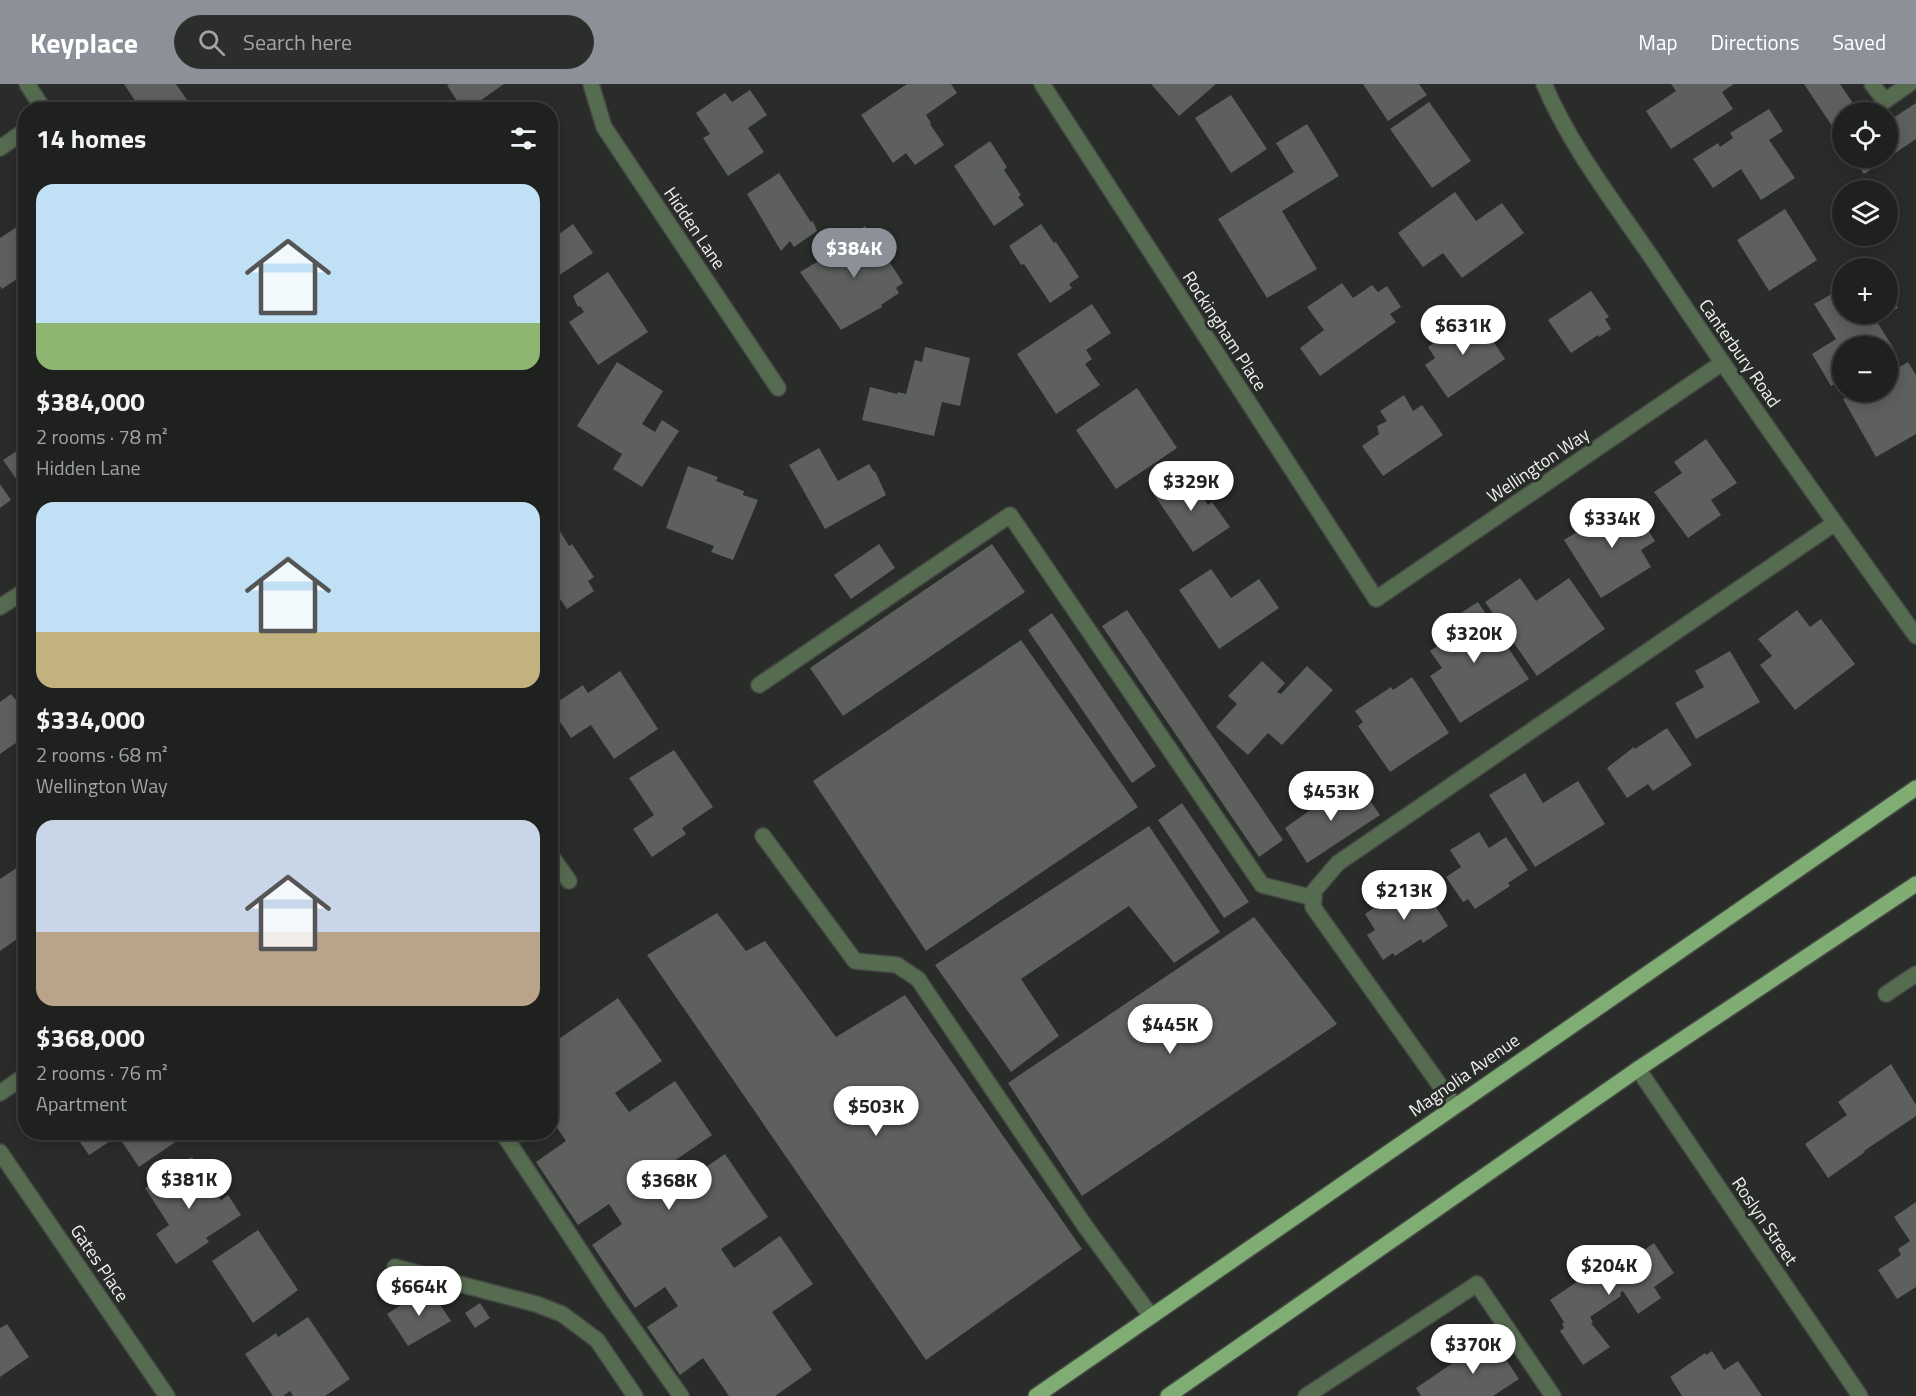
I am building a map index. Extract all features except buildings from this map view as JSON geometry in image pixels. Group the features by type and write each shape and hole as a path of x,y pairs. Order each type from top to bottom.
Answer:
{"main road":[{"name":"Magnolia Avenue","path":"1045,1393 1151,1316 1454,1105 1916,788"},
{"path":"1168,1396 1638,1069 1916,884"}],"street":[{"path":"27,84 39,102"},
{"name":"Hidden Lane","path":"591,84 604,127 778,388"},
{"name":"Rockingham Place","path":"1042,84 1376,599"},
{"name":"Canterbury Road","path":"1544,84 1553,105 1587,161 1722,363 1916,636"},
{"path":"1872,84 1885,101 1909,84"},
{"path":"0,148 18,136"},
{"name":"Wellington Way","path":"1376,599 1722,363"},
{"path":"759,685 1010,515 1262,885 1314,898"},
{"path":"1454,1105 1313,907 1314,891 1338,863 1835,523"},
{"path":"0,607 18,595"},
{"path":"763,836 855,960 897,965 918,979 1085,1226 1151,1316"},
{"path":"558,865 569,881"},
{"path":"1886,994 1916,974"},
{"name":"Roslyn Street","path":"1638,1069 1860,1396"},
{"path":"0,1094 18,1081"},
{"path":"507,1140 610,1296 681,1396"},
{"name":"Gates Place","path":"0,1152 167,1396"},
{"path":"395,1267 536,1304 562,1314 597,1340 635,1396"},
{"path":"1306,1396 1477,1284 1553,1396"}]}
